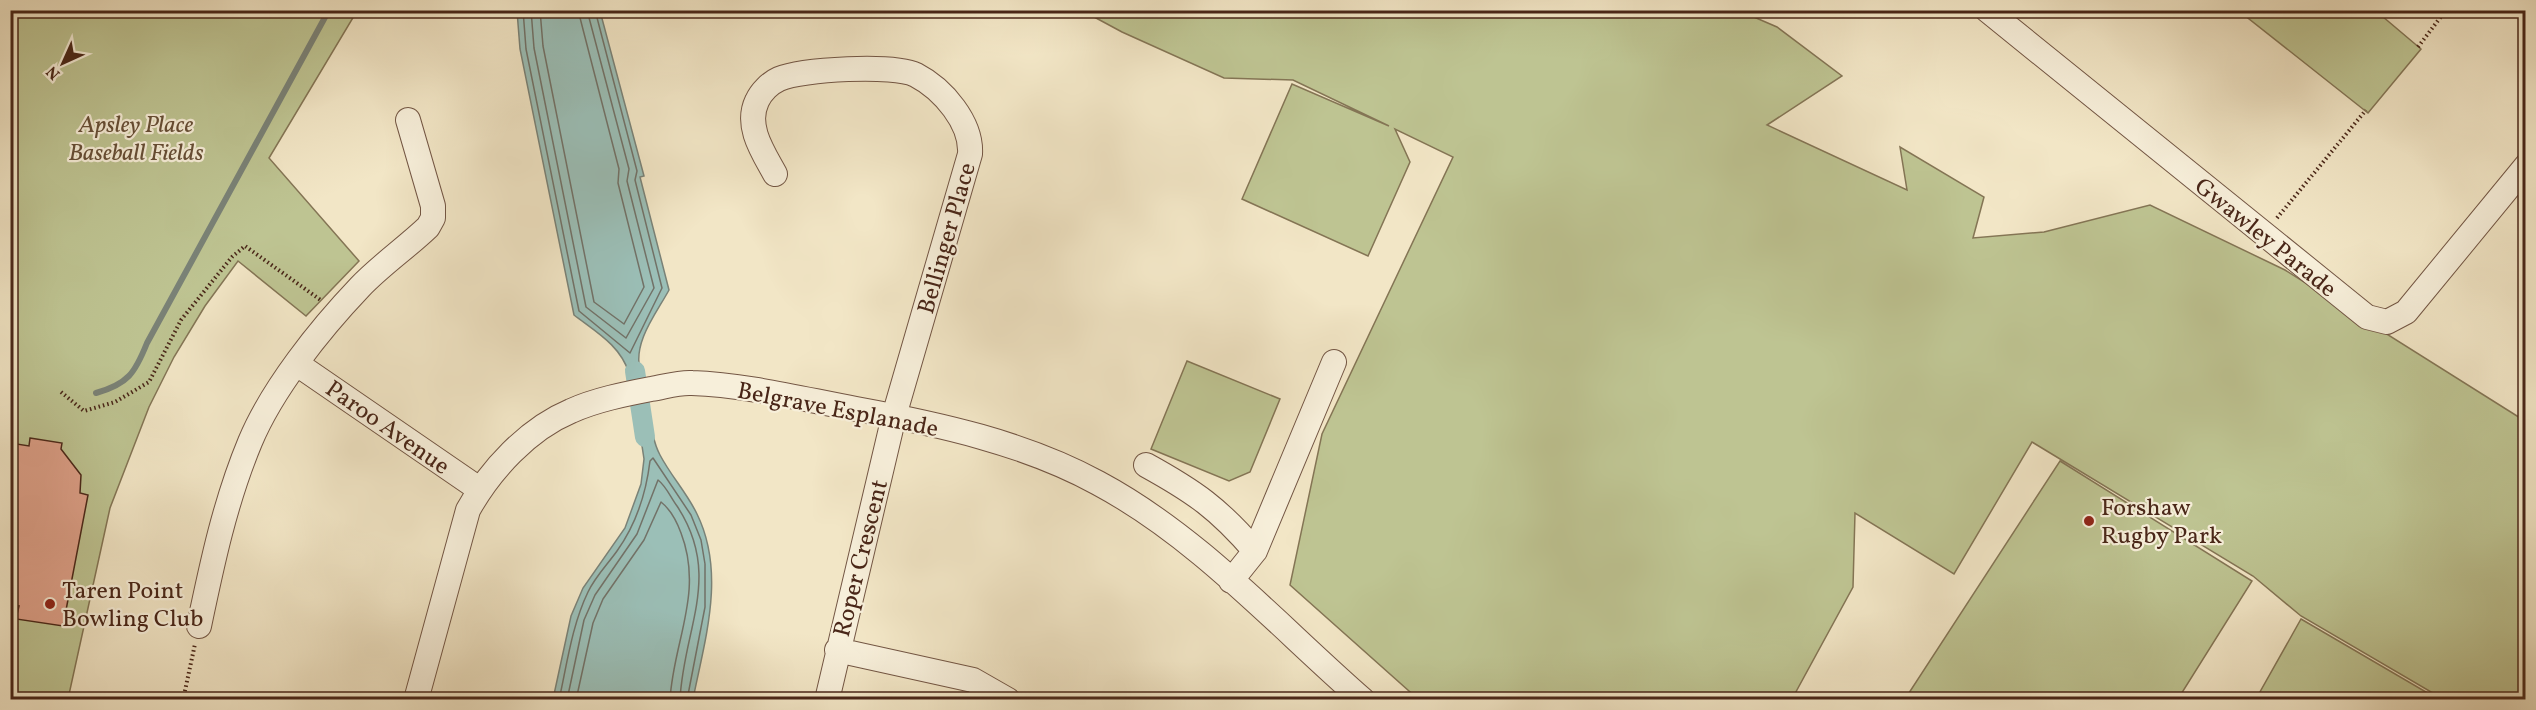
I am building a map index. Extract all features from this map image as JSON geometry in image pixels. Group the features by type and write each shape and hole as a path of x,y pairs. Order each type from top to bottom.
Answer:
{"street":[{"name":"Gwawley Parade","path":"1987,10 2367,317 2387,322 2406,312 2526,166"},
{"name":"Bellinger Place","path":"775,174 759,145 753,123 757,101 770,84 780,78 851,69 902,70 927,83 962,119 969,132 970,154 894,416"},
{"path":"199,626 219,532 250,441 268,407 297,364 337,312 361,286 428,227 433,218 433,206 408,120"},
{"path":"1231,581 1255,551 1334,362"},
{"name":"Paroo Avenue","path":"297,364 479,489"},
{"name":"Belgrave Esplanade","path":"416,699 468,510 479,489 524,441 570,411 639,392 689,382 759,391 894,416 1008,446 1055,462 1099,483 1140,508 1199,552 1363,699"},
{"name":"Roper Crescent","path":"827,699 894,416"},
{"path":"1146,465 1191,490 1228,519 1255,551"},
{"path":"837,650 973,680 1008,699"}],"path":[{"path":"2418,47 2446,10"},
{"path":"2262,233 2283,212 2366,110"},
{"path":"61,392 84,411 115,402 149,382 181,320 226,264 245,246 337,312"},
{"path":"183,699 199,626"}],"green space":[{"name":"Apsley Place Baseball Fields","path":"10,11 357,11 269,158 359,261 306,316 238,261 205,306 174,357 149,407 110,508 68,699 11,699"},
{"path":"1083,11 1740,11 1777,27 1842,76 1767,125 1907,190 1900,147 1984,197 1973,238 2044,232 2150,205 2285,270 2525,421 2525,699 2443,699 2301,616 2253,576 2032,442 1954,574 1855,513 1853,587 1792,699 1418,699 1290,585 1322,434 1453,157 1395,129 1410,162 1368,256 1242,199 1292,84 1389,126 1293,80 1224,78 1122,32"},
{"path":"2239,11 2376,11 2421,49 2368,113"},
{"path":"1187,361 1280,399 1250,472 1229,481 1151,449"},
{"name":"Forshaw Rugby Park","path":"2060,461 2252,581 2178,699 1905,699"},
{"path":"2301,619 2438,699 2256,699"}],"water":[{"path":"517,11 600,11 644,176 640,177 669,290 652,318 643,339 640,349 640,370 629,373 625,363 613,347 599,333 574,315 520,49"},
{"path":"649,411 658,450 697,514 706,536 710,559 712,583 710,606 693,699 553,699 571,616 583,588 625,528 641,484 644,459 637,413"}],"building":[{"path":"30,438 62,443 61,449 81,475 80,493 88,495 63,626 16,619 19,606 10,605 10,475 17,444 29,446"}],"waterway":[{"path":"96,393 116,386 134,370 329,10"},
{"path":"635,371 645,437"}],"place":[{"name":"Forshaw Rugby Park","path":"2089,521"},
{"name":"Taren Point Bowling Club","path":"50,604"}]}
